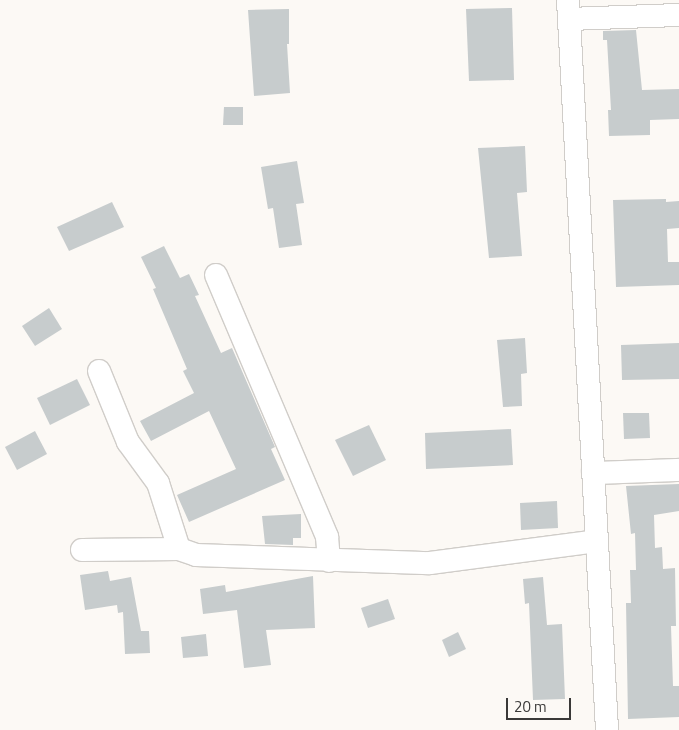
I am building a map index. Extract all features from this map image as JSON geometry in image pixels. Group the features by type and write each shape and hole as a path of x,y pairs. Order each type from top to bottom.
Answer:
{"street":[{"path":"607,730 568,10 679,15"},
{"path":"216,275 327,537 329,561"},
{"path":"99,371 128,442 158,483 180,549"},
{"path":"593,473 679,470"},
{"path":"82,550 180,549 196,555 430,563 597,541"}],"building":[{"path":"512,8 514,80 469,81 466,9"},
{"path":"289,9 289,44 287,44 290,93 254,96 248,10"},
{"path":"636,30 642,90 679,89 679,119 650,120 650,135 609,136 608,110 611,110 607,40 603,40 603,31"},
{"path":"224,107 243,107 243,125 223,125"},
{"path":"525,146 527,192 517,193 522,256 489,258 478,148"},
{"path":"297,161 304,203 296,204 302,245 279,248 273,208 268,209 261,167"},
{"path":"666,199 666,202 679,201 679,228 667,229 668,262 679,262 679,285 616,287 613,200"},
{"path":"112,202 124,227 69,251 57,227"},
{"path":"164,246 180,278 189,274 199,295 195,296 221,353 232,348 275,447 271,449 285,480 189,522 177,495 236,469 209,411 151,441 140,421 194,393 183,371 187,369 153,289 156,288 141,257"},
{"path":"49,308 62,329 35,346 22,326"},
{"path":"525,338 527,373 521,374 522,406 503,407 497,340"},
{"path":"679,343 679,379 622,380 621,345"},
{"path":"77,379 90,405 50,425 37,398"},
{"path":"623,413 649,413 650,438 624,439"},
{"path":"369,425 386,460 353,476 335,440"},
{"path":"511,429 513,465 426,469 425,433"},
{"path":"35,431 47,454 17,470 5,447"},
{"path":"679,484 679,511 654,515 655,548 662,547 663,569 675,568 676,626 671,626 673,686 679,686 679,717 628,719 626,603 631,603 630,570 636,570 635,533 631,534 626,486"},
{"path":"557,501 558,528 521,530 520,503"},
{"path":"301,514 301,538 293,538 293,545 265,544 262,516"},
{"path":"108,571 110,581 131,577 141,631 149,631 150,653 125,654 123,612 118,613 117,605 85,610 80,575"},
{"path":"313,576 315,628 266,630 271,665 244,668 237,610 203,614 200,589 225,585 226,592"},
{"path":"543,577 547,625 562,624 565,699 533,700 529,603 525,604 523,579"},
{"path":"388,599 395,619 368,628 361,608"},
{"path":"458,632 466,649 449,657 442,640"},
{"path":"206,634 208,656 183,658 181,637"}]}
